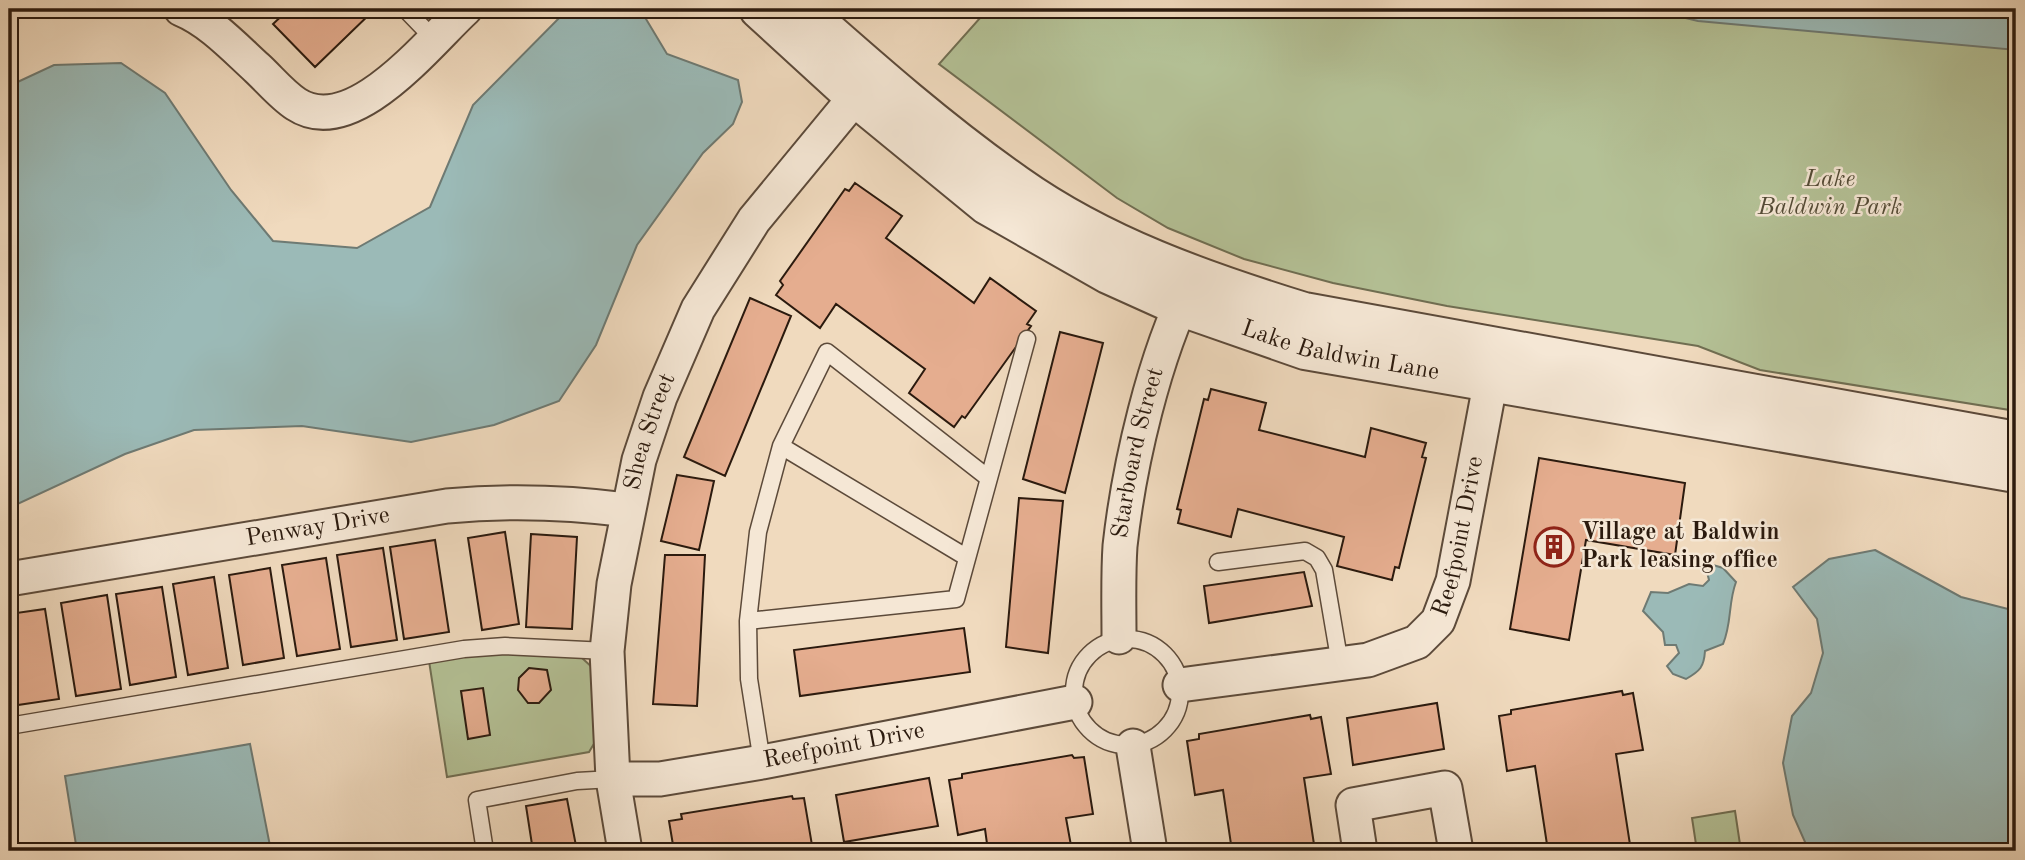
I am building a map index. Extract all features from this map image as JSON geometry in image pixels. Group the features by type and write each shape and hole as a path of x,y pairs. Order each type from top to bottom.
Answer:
{"street":[{"path":"181,9 226,39 297,105 321,112 345,109 372,97 465,9"},
{"name":"Lake Baldwin Lane","path":"759,9 864,85"},
{"name":"Lake Baldwin Lane","path":"802,9 864,85 987,205 1108,274 1186,292 1304,312 1493,364 2016,473"},
{"name":"Shea Street","path":"625,851 613,779 607,651 614,584 639,460 660,397 698,309 754,220 864,85"},
{"name":"Starboard Street","path":"1119,638 1120,548 1128,493 1149,403 1186,292"},
{"name":"Lake Baldwin Lane","path":"1493,364 2016,441"},
{"name":"Reefpoint Drive","path":"1180,685 1368,660 1417,642 1438,621 1454,581 1493,364"},
{"name":"Penway Drive","path":"9,579 447,506 503,500 557,501 628,510"},
{"name":"Reefpoint Drive","path":"613,779 660,779 762,762 1075,702"},
{"path":"1133,746 1150,851"},
{"path":"1360,851 1353,805 1446,788 1456,851"}],"lane":[{"path":"405,9 433,38"},
{"path":"748,621 956,599 987,477 1027,339"},
{"path":"762,762 748,679 748,621 758,532 781,446 827,352 987,477"},
{"path":"781,446 966,557"},
{"path":"1218,562 1305,551 1317,558 1324,570 1340,664"},
{"path":"1119,638 1150,643 1165,654 1175,668 1180,685 1180,702 1174,718 1163,731 1149,741 1133,746 1098,738 1085,726 1075,702 1076,674 1085,658 1098,646 1119,638"},
{"path":"9,726 464,649 505,646 607,651"},
{"path":"485,851 477,800 577,781 613,779"}],"green space":[{"name":"Lake Baldwin Park","path":"988,9 2016,9 2016,411 1760,370 1698,346 1447,306 1333,283 1244,259 1168,228 1117,198 939,64"},
{"path":"521,653 581,657 596,671 598,737 589,752 447,777 429,661 471,655"},
{"path":"1735,811 1741,851 1697,851 1692,818"}],"water":[{"path":"568,9 640,9 667,54 738,80 742,102 733,124 703,153 637,245 596,345 559,401 494,425 411,442 302,426 194,430 125,454 9,508 9,86 54,65 121,63 165,93 231,190 273,241 357,248 430,207 473,105"},
{"path":"1648,9 2016,9 2016,50 1698,21"},
{"path":"1875,550 1961,597 2016,611 2016,851 1809,851 1793,815 1783,763 1792,716 1811,693 1823,653 1817,619 1793,587 1829,559"},
{"path":"1713,565 1723,568 1736,582 1728,628 1723,644 1705,651 1700,668 1686,679 1673,674 1667,666 1679,653 1676,645 1665,645 1663,632 1643,611 1651,592 1668,593 1689,584 1703,586 1709,580 1706,568"},
{"path":"250,744 271,851 77,851 65,776"}],"building":[{"path":"289,9 375,9 315,67 273,24"},
{"path":"855,183 902,216 886,238 974,303 990,278 1036,311 1027,324 1031,326 965,418 962,416 954,427 909,393 925,369 836,304 820,328 776,295 783,285 780,281 845,189 849,191"},
{"path":"750,298 791,316 725,476 684,457"},
{"path":"1060,332 1103,343 1065,493 1023,479"},
{"path":"1211,389 1266,403 1259,430 1365,457 1371,428 1426,443 1422,457 1426,458 1399,568 1395,567 1392,580 1337,566 1344,537 1238,509 1231,537 1178,523 1181,510 1177,509 1204,399 1208,400"},
{"name":"Village at Baldwin Park leasing office","path":"1539,458 1685,483 1675,555 1586,540 1569,640 1510,629"},
{"path":"677,475 714,481 699,550 661,541"},
{"path":"1019,498 1063,501 1048,653 1006,647"},
{"path":"505,532 519,624 482,630 468,538"},
{"path":"531,534 577,537 572,629 526,627"},
{"path":"435,540 449,632 404,639 390,547"},
{"path":"383,548 397,640 351,647 337,555"},
{"path":"665,555 705,555 697,706 653,704"},
{"path":"326,558 340,649 297,656 282,565"},
{"path":"270,568 284,658 243,665 229,575"},
{"path":"1304,572 1312,606 1209,623 1204,586"},
{"path":"214,577 228,668 188,675 173,584"},
{"path":"162,587 176,677 130,685 116,594"},
{"path":"107,595 121,689 76,696 61,603"},
{"path":"45,609 59,699 11,706 9,614"},
{"path":"964,628 970,672 800,696 794,650"},
{"path":"529,668 547,670 551,690 539,703 528,703 518,690 519,678"},
{"path":"483,688 490,735 468,739 461,691"},
{"path":"1622,691 1623,695 1633,693 1643,750 1616,754 1631,851 1548,851 1535,766 1507,771 1499,716 1511,714 1511,710"},
{"path":"1437,703 1444,749 1353,765 1347,718"},
{"path":"1310,715 1311,719 1321,717 1331,774 1304,778 1315,851 1232,851 1223,790 1195,795 1187,741 1199,739 1199,734"},
{"path":"1072,755 1074,758 1084,757 1093,814 1066,818 1072,851 988,851 985,829 958,835 949,780 962,778 962,774"},
{"path":"929,778 938,826 844,842 836,795"},
{"path":"792,796 793,799 804,798 813,851 674,851 669,821 682,819 681,814"},
{"path":"567,799 577,851 533,851 526,806"}],"place":[{"name":"Village at Baldwin Park leasing office","path":"1554,547"}]}
